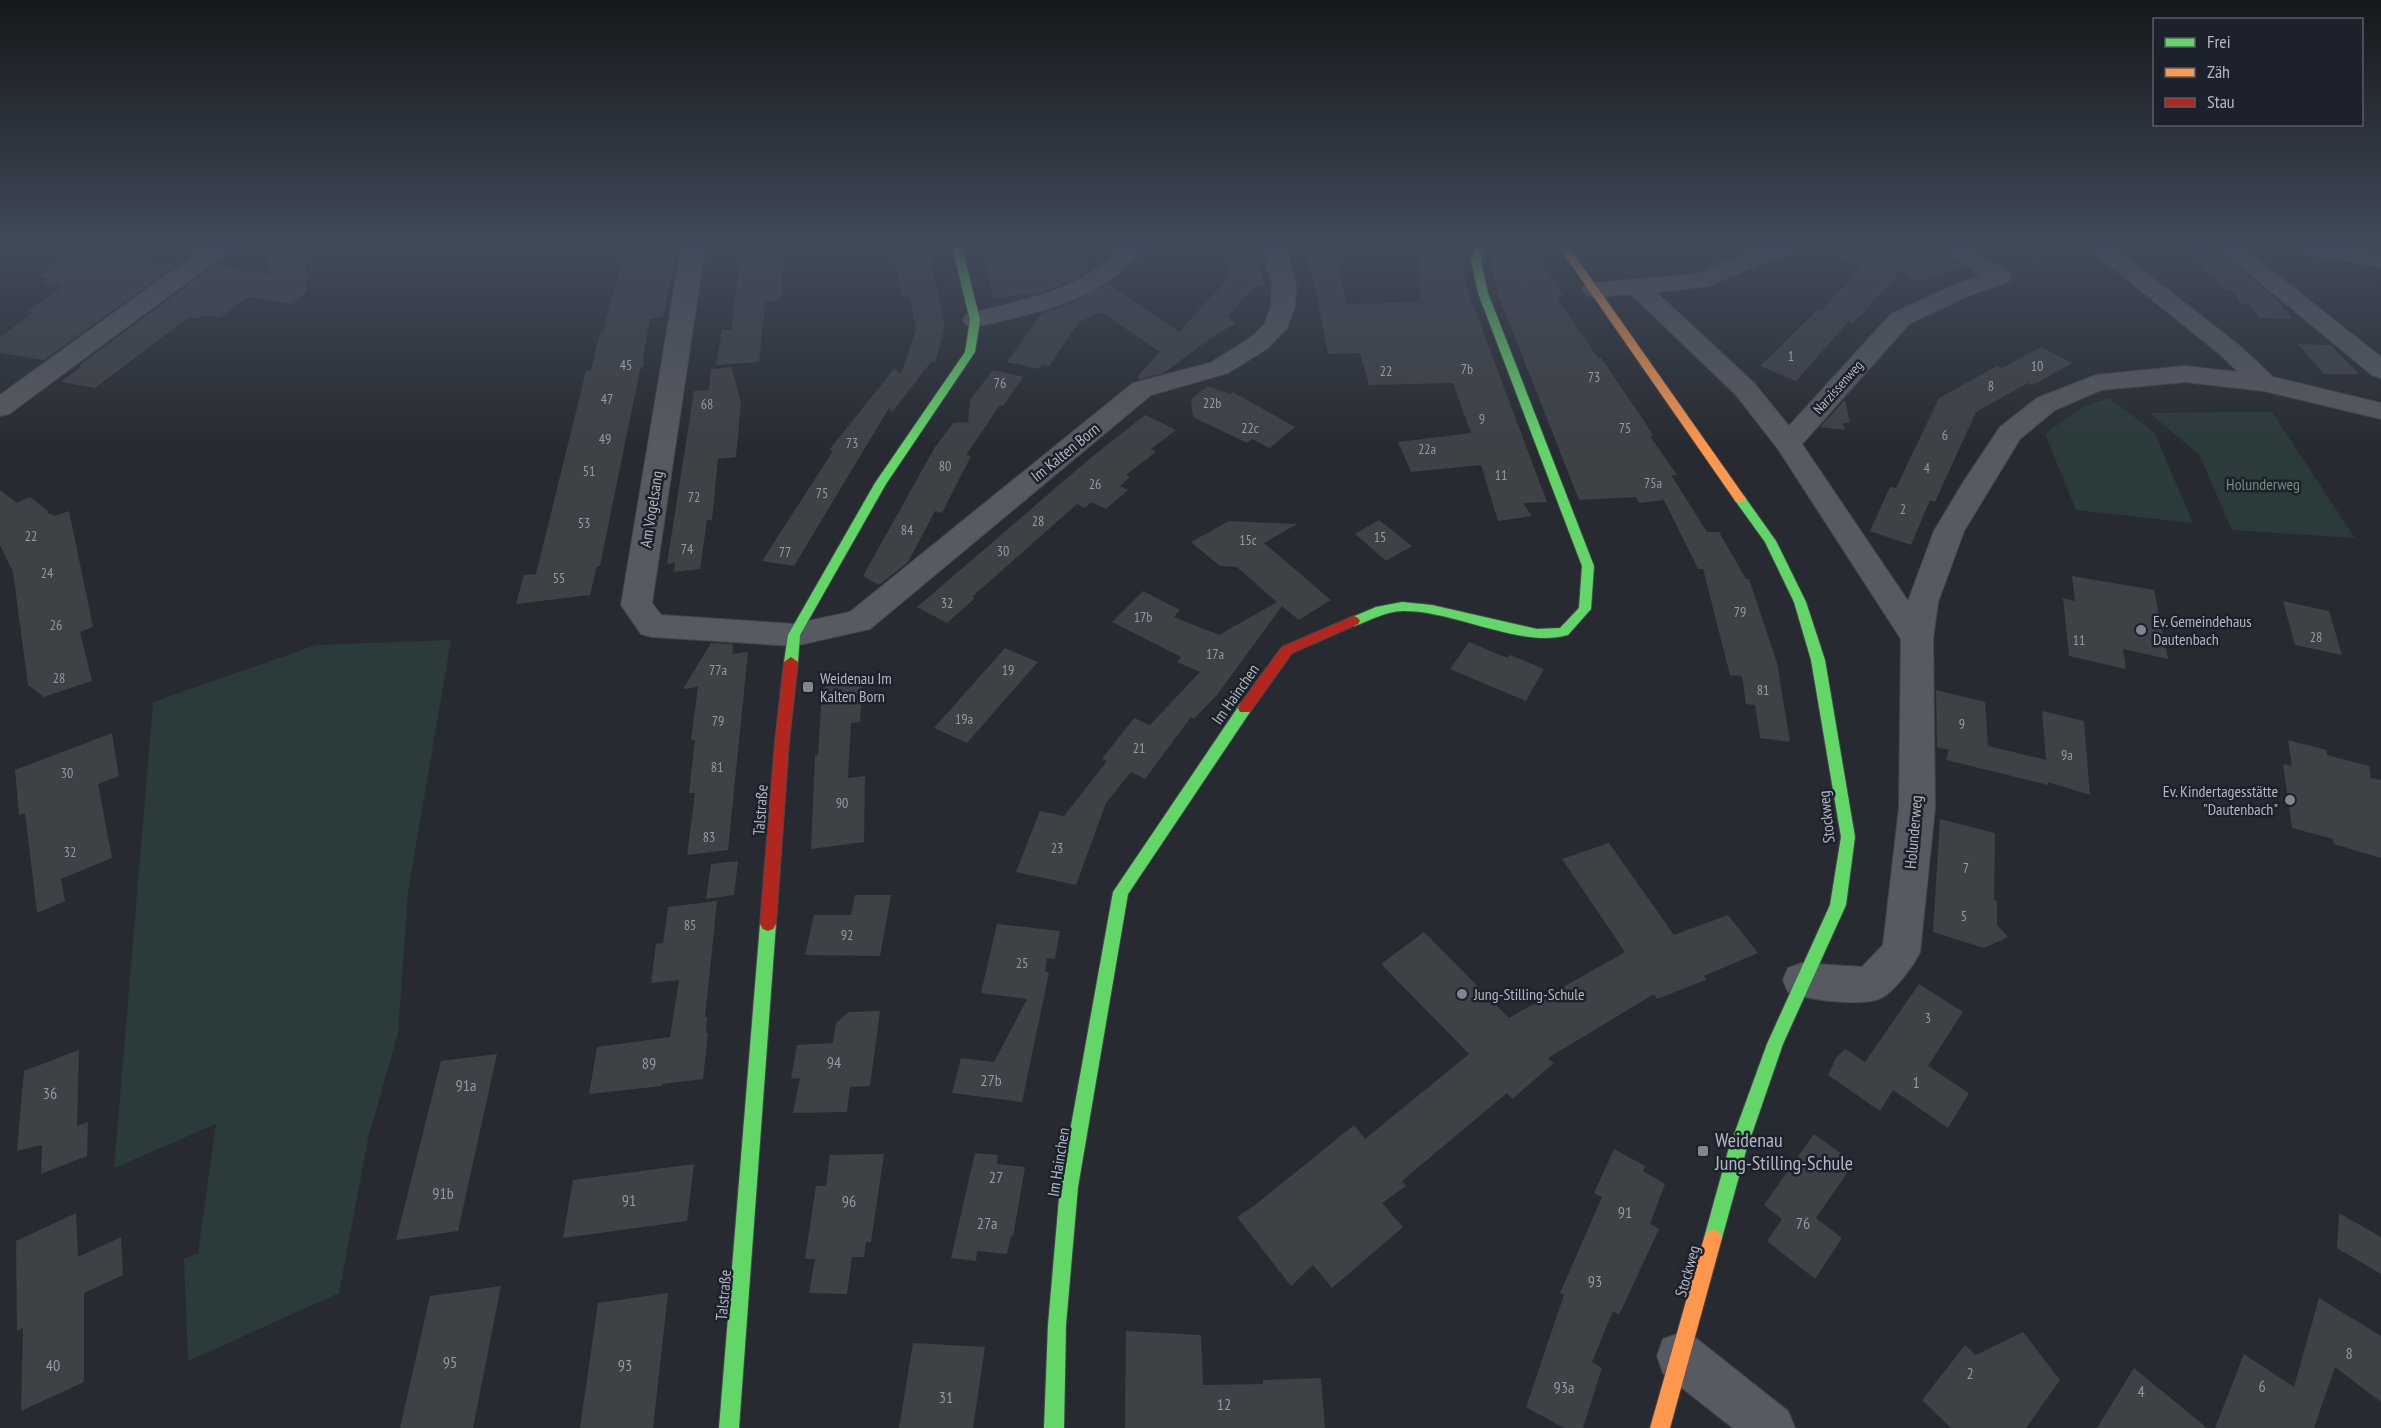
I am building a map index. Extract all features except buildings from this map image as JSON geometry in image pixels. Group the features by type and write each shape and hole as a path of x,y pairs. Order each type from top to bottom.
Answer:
{"street":[{"path":"0,408 128,314"},
{"name":"Am Vogelsang","path":"682,314 636,605 652,626 794,635"},
{"name":"Talstraße","path":"729,1428 782,742 794,635 881,483 970,352 975,320 973,314"},
{"path":"975,320 997,314"},
{"name":"Im Kalten Born","path":"794,635 859,621 1142,389 1218,368 1259,343 1275,328 1280,314"},
{"name":"Im Hainchen","path":"1054,1428 1058,1325 1069,1187 1121,892 1239,716 1287,650 1380,610 1402,606 1431,609 1537,634 1563,632 1585,609 1587,566 1492,314"},
{"name":"Stockweg","path":"1610,314 1770,541 1800,602 1818,660 1848,837 1838,905 1802,980 1775,1044 1737,1152 1660,1428"},
{"path":"1665,314 1745,389 1788,443 1917,638"},
{"name":"Narzissenweg","path":"1788,443 1900,319 1911,314"},
{"path":"2183,314 2231,351 2264,383"},
{"path":"2311,314 2381,370"},
{"name":"Holunderweg","path":"1802,980 1870,985 1902,952 1917,807 1917,638 1923,602 1949,531 1978,481 2010,433 2046,404 2096,383 2185,374 2264,383 2381,411"},
{"path":"1680,1356 1772,1428"}],"green space":[{"name":"Holunderweg","path":"2109,398 2154,432 2193,523 2076,510 2045,434 2084,406"},
{"name":"Holunderweg","path":"2272,412 2355,538 2232,530 2200,456 2150,413"},
{"path":"451,640 408,892 398,1033 368,1139 339,1293 188,1361 184,1259 198,1253 216,1124 114,1168 153,702 316,645"}],"traffic: fast":[{"path":"791,662 794,635 881,483 970,352 975,320 973,314"},
{"path":"1354,621 1380,610 1402,606 1432,609 1537,634 1563,632 1585,609 1588,566 1491,314"},
{"path":"1713,1238 1737,1151 1775,1044 1838,905 1848,837 1818,660 1800,602 1770,541 1740,499"},
{"path":"1054,1428 1057,1325 1069,1187 1121,892 1245,708"},
{"path":"729,1428 768,924"}],"traffic: slow":[{"path":"1611,314 1740,499"},
{"path":"1660,1428 1713,1238"}],"traffic: jam":[{"path":"1245,708 1287,650 1354,621"},
{"path":"768,924 782,742 791,662"}],"place":[{"name":"Ev. Gemeindehaus Dautenbach","path":"2141,630"},
{"name":"Weidenau Im Kalten Born","path":"808,687"},
{"name":"Ev. Kindertagesstätte \"Dautenbach\"","path":"2290,800"},
{"name":"Jung-Stilling-Schule","path":"1462,994"},
{"name":"Weidenau Jung-Stilling-Schule","path":"1703,1151"}]}
